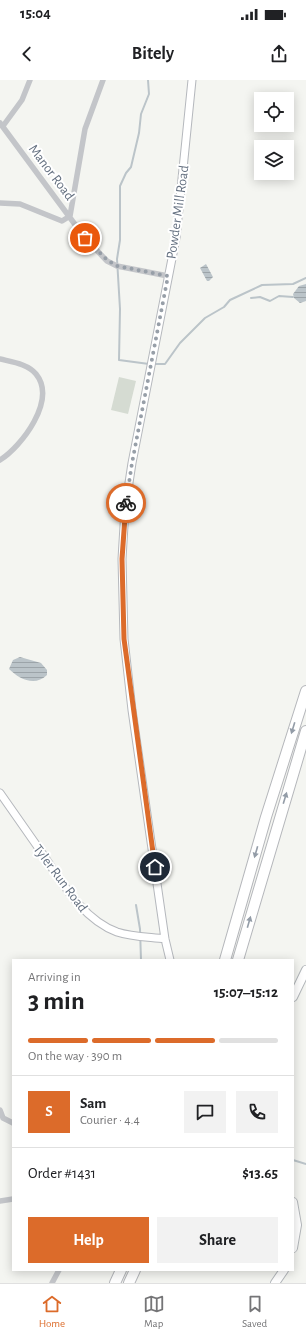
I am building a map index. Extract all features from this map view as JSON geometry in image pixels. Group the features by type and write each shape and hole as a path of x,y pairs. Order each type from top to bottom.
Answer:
{"highway":[{"path":"225,959 268,810 306,691"},
{"path":"238,959 306,731"},
{"path":"115,1283 121,1271"},
{"path":"129,1283 135,1271"}],"main road":[{"path":"294,995 306,970"},
{"path":"294,1208 297,1225 294,1242"},
{"path":"275,1283 283,1271"}],"street":[{"path":"1,124 22,100 30,80"},
{"path":"0,203 20,204 62,221 70,216 85,128 103,80"},
{"name":"Powder Mill Road","path":"170,959 165,939 132,710 124,639 122,559 125,509 178,222 192,80"},
{"name":"Manor Road","path":"1,124 95,250 107,260 119,266 168,276"},
{"path":"0,359 31,369 42,384 41,401 26,436 15,449 0,460"},
{"name":"Tyler Run Road","path":"0,793 72,896 90,916 117,932 136,936 165,939"},
{"path":"0,1110 3,1118 12,1122"},
{"path":"0,1201 12,1199"},
{"path":"52,1283 58,1271"}],"shaded area":[{"path":"206,264 213,277 209,281 207,281 200,268"},
{"path":"306,284 306,301 300,303 294,298 293,294 299,286"},
{"path":"119,377 136,381 128,414 111,410"},
{"path":"20,657 41,663 47,670 47,675 37,681 27,680 17,676 9,669 13,660"}],"waterway":[{"path":"148,80 149,94 141,114 139,133 131,167 126,173 120,186 120,240 117,259 120,309 119,360 149,364"},
{"path":"153,364 165,364 180,343 205,318 224,307 230,300 262,285 293,284 306,278"},
{"path":"251,298 260,297 270,301 279,296 293,297"},
{"path":"136,905 140,929 141,959"},
{"path":"294,1160 306,1164"}],"way so far":[{"path":"85,238 95,250 117,266 168,276 132,463 126,503"}],"route":[{"path":"126,503 122,559 124,639 132,710 155,867"}]}
